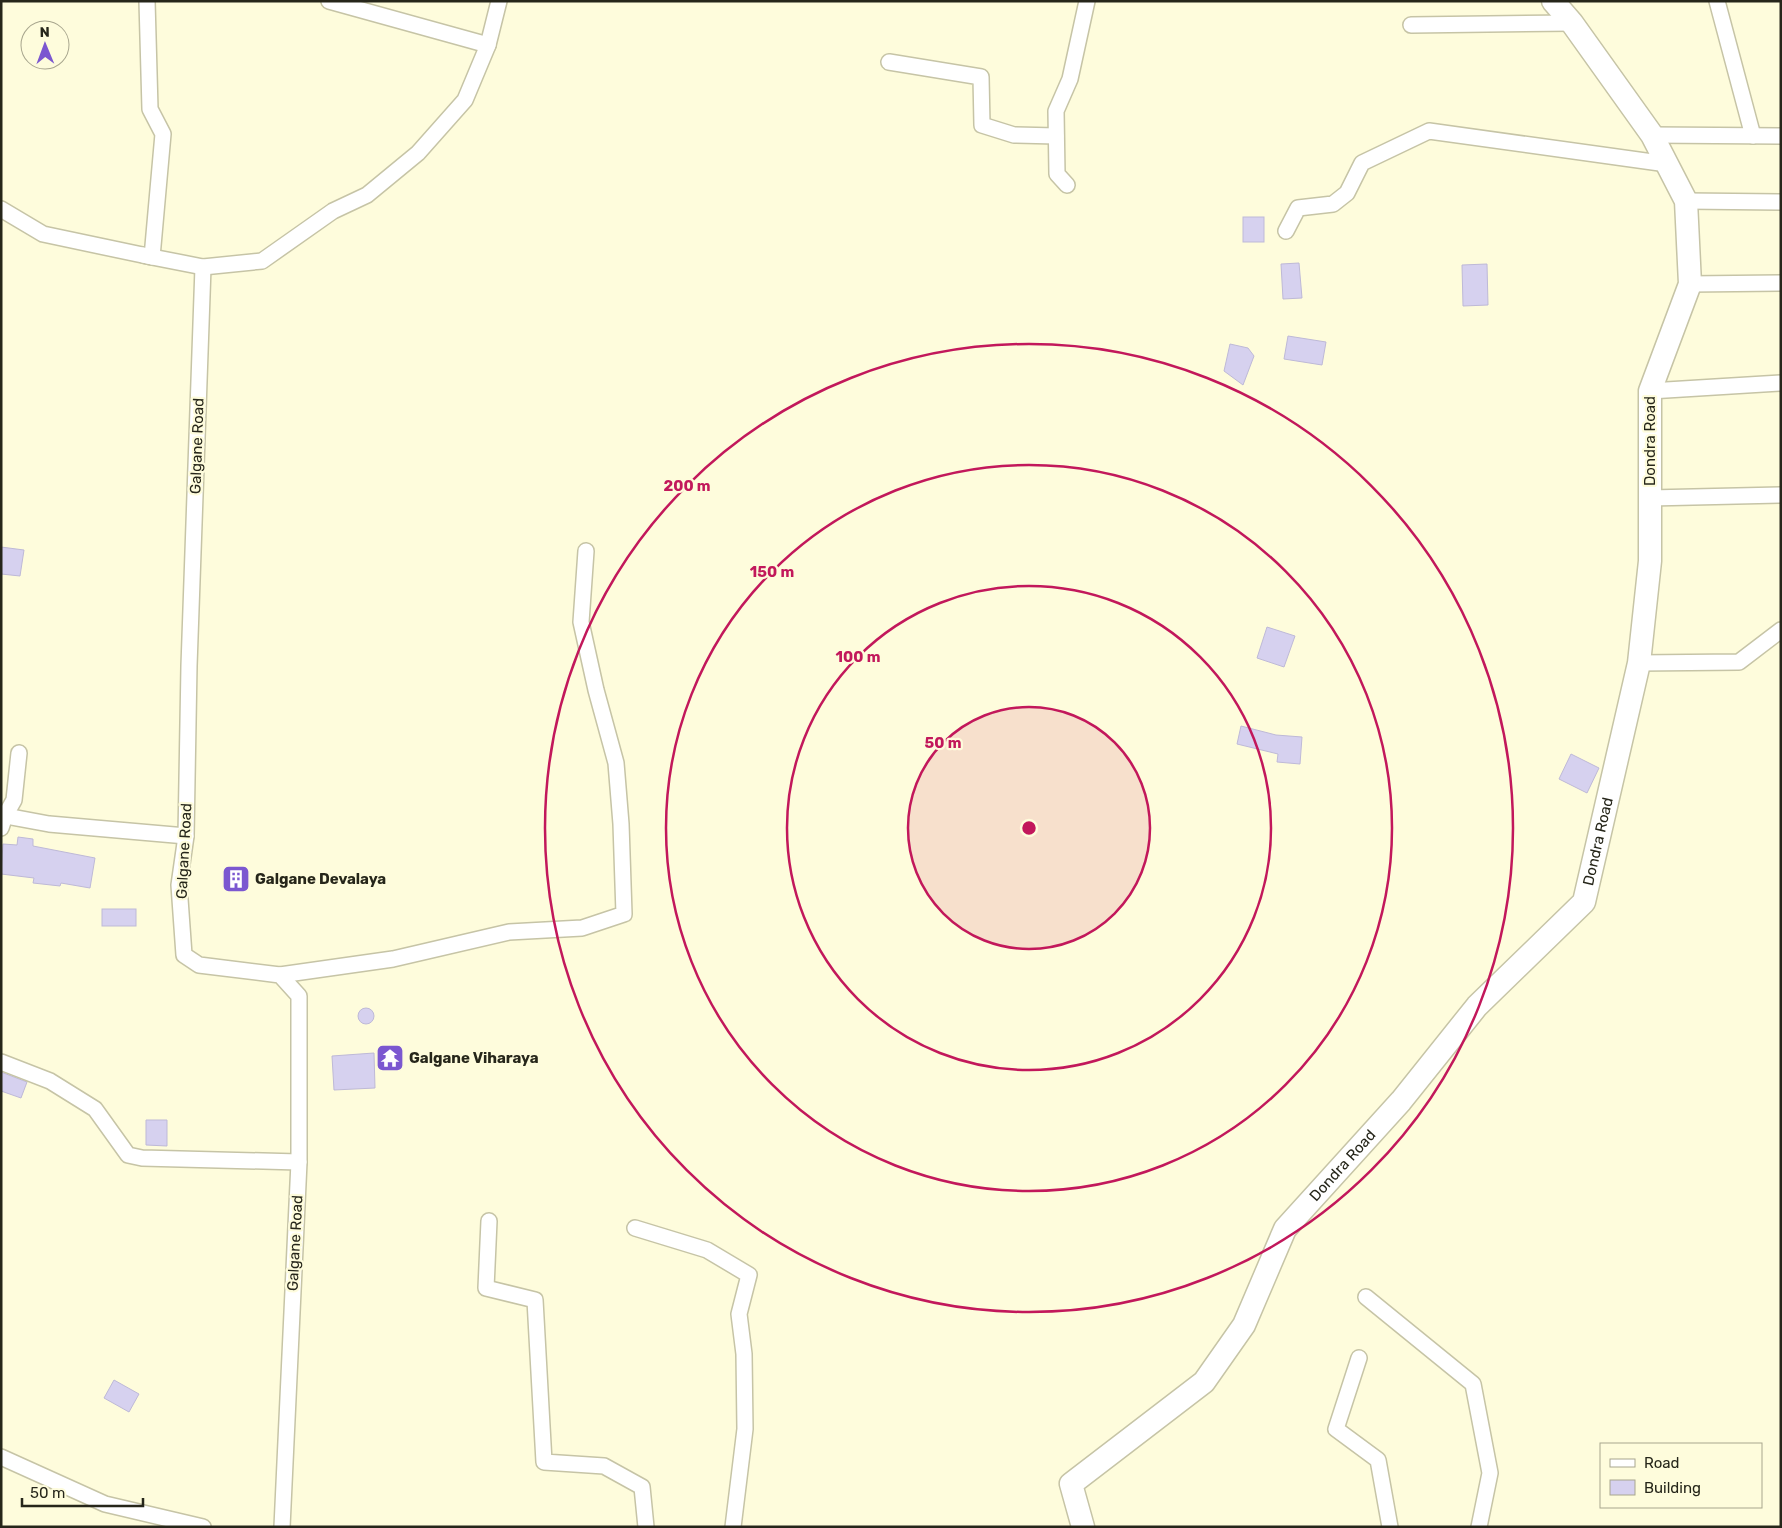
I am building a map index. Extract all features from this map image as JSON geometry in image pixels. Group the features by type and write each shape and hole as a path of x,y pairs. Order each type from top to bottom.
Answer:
{"street":[{"path":"147,1 150,109 163,134 152,257"},
{"path":"329,1 488,46"},
{"path":"1,214 50,238 203,267 262,261 333,211 367,195 418,153 465,100 488,46 499,1"},
{"path":"1067,185 1057,174 1056,110 1070,79 1087,1"},
{"name":"Dondra Road","path":"1083,1527 1071,1484 1204,1382 1244,1325 1285,1229 1401,1101 1477,1006 1584,902 1639,663 1650,561 1650,391 1690,284 1686,201 1652,135 1572,22 1553,1"},
{"path":"1717,1 1753,136"},
{"path":"1411,25 1572,22"},
{"path":"889,62 981,77 982,126 1014,135 1056,136"},
{"path":"1286,231 1298,208 1334,204 1347,193 1362,163 1429,131 1667,164"},
{"path":"1652,135 1781,136"},
{"path":"1686,201 1781,202"},
{"path":"1,209 44,234 152,257"},
{"name":"Galgane Road","path":"203,267 189,666 186,836 179,885 184,955 199,965 280,975 299,996 299,1162 282,1527"},
{"path":"1690,284 1781,283"},
{"path":"1650,391 1781,383"},
{"path":"1650,498 1781,495"},
{"path":"280,975 393,959 509,932 582,928 624,914 622,824 616,763 596,690 582,622 586,551"},
{"path":"1639,663 1740,662 1781,630"},
{"path":"19,753 14,800 2,820 186,836"},
{"path":"1,1062 50,1081 95,1109 128,1155 142,1158 299,1162"},
{"path":"489,1221 486,1288 535,1300 544,1462 604,1466 642,1487 646,1527"},
{"path":"635,1228 707,1250 749,1275 738,1314 744,1354 745,1429 733,1527"},
{"path":"1366,1297 1473,1384 1490,1473 1478,1527"},
{"path":"1359,1358 1336,1429 1378,1460 1390,1527"},
{"path":"1,1457 105,1504 203,1527"}],"building":[{"path":"1243,217 1264,217 1264,242 1243,242"},
{"path":"1299,263 1302,298 1283,299 1281,264"},
{"path":"1487,264 1488,305 1463,306 1462,265"},
{"path":"1288,336 1326,342 1322,365 1284,359"},
{"path":"1230,344 1248,348 1254,356 1243,385 1224,371"},
{"path":"1,547 24,550 20,576 1,574"},
{"path":"1267,627 1295,636 1284,667 1257,658"},
{"path":"1241,726 1276,735 1302,737 1300,764 1277,762 1278,754 1237,744"},
{"path":"1571,754 1599,768 1587,793 1559,779"},
{"path":"18,837 33,839 33,846 95,858 90,888 61,883 60,886 33,883 34,878 1,874 3,844 17,845"},
{"name":"Galgane Devalaya","path":"246,872 246,885 225,885 225,873"},
{"path":"102,909 136,909 136,926 102,926"},
{"path":"363,1008 369,1008 374,1013 372,1022 363,1024 358,1019 358,1013"},
{"path":"374,1053 375,1088 334,1090 332,1056"},
{"path":"1,1072 27,1082 21,1098 1,1091"},
{"path":"146,1120 167,1120 167,1146 146,1145"},
{"path":"114,1380 139,1394 129,1412 104,1398"}],"place":[{"name":"Galgane Devalaya","path":"236,879"},
{"name":"Galgane Viharaya","path":"390,1058"}]}
